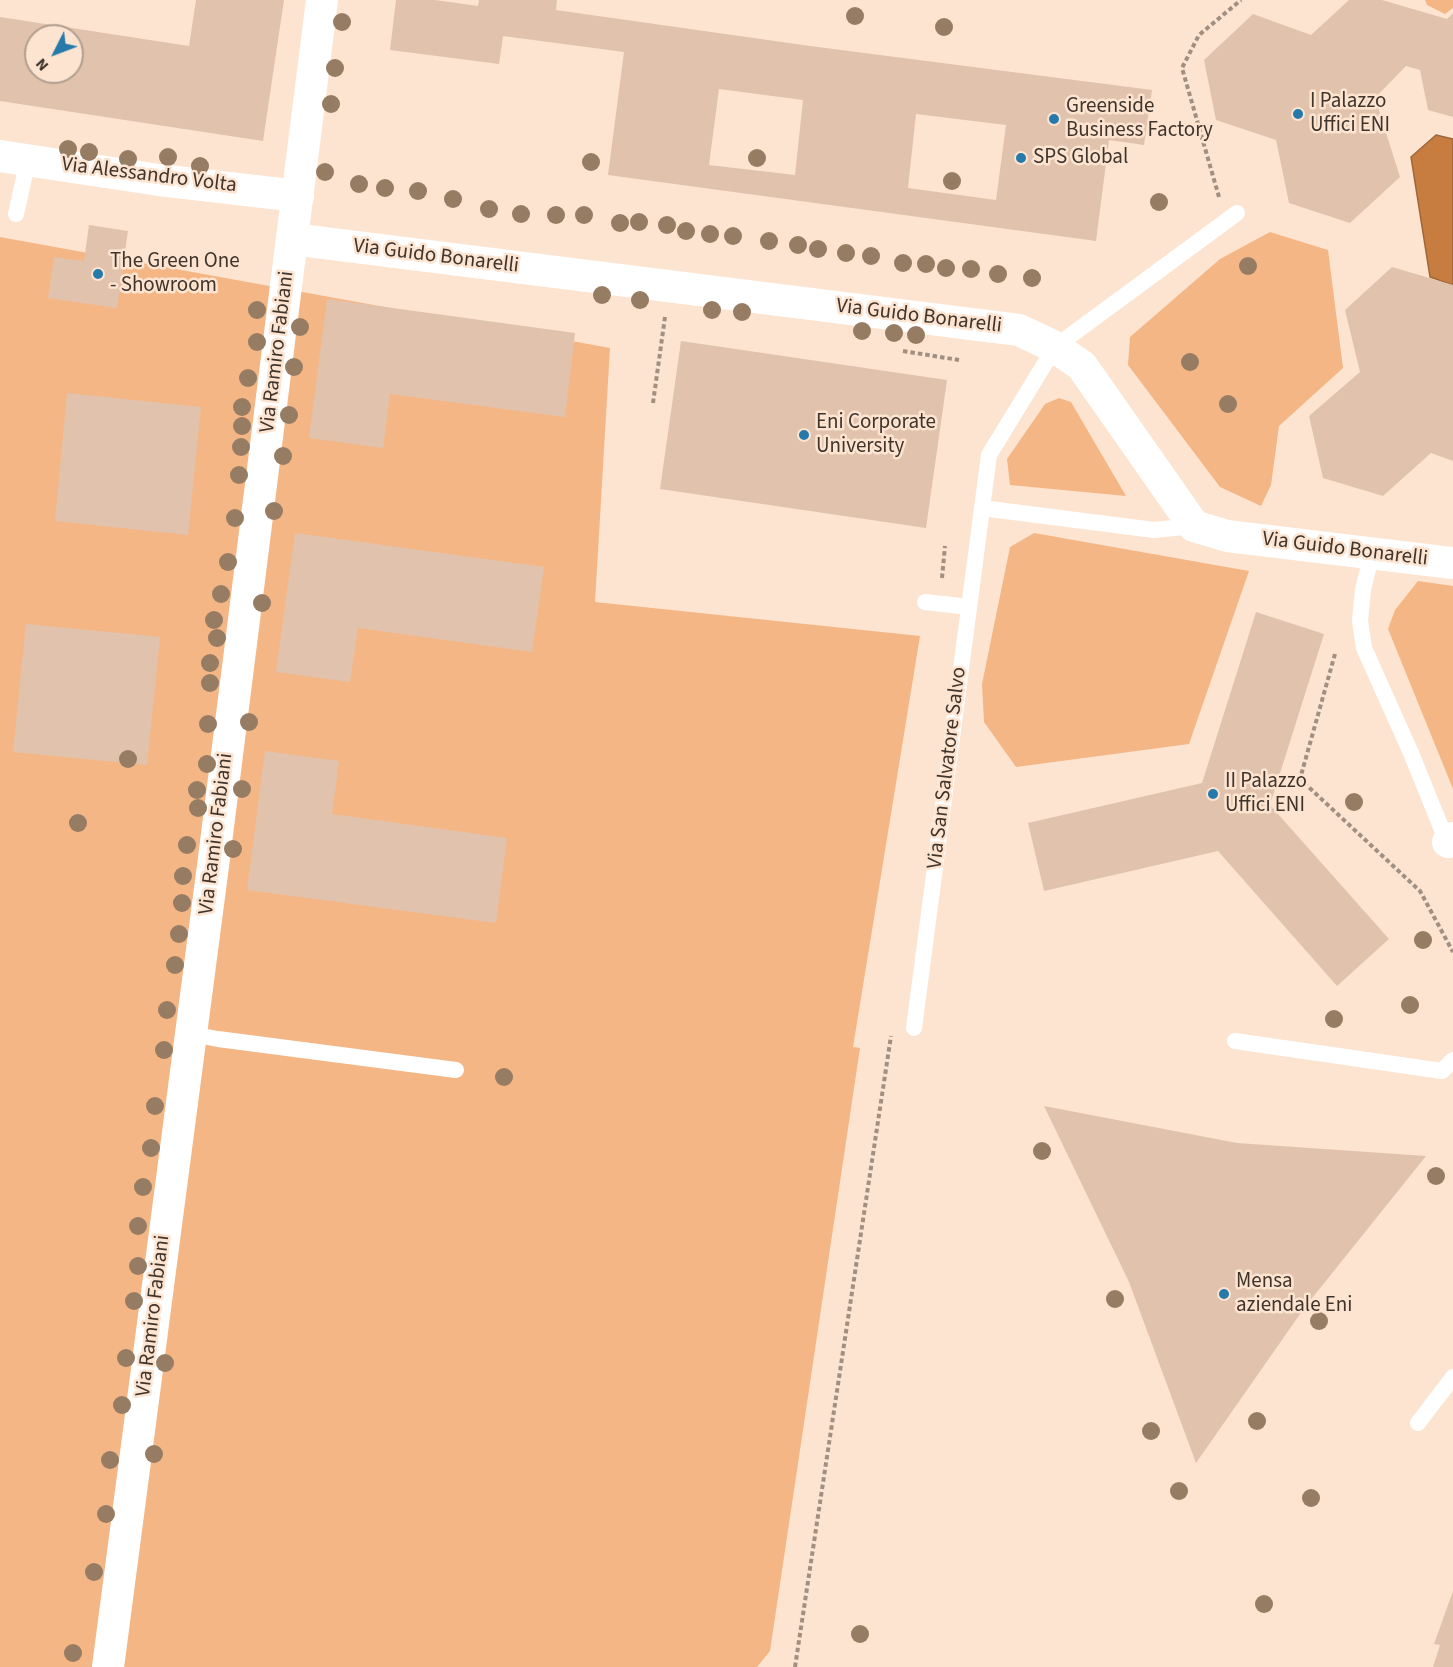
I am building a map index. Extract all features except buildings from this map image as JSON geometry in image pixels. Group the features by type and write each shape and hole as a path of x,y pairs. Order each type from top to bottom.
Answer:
{"street":[{"name":"Via Ramiro Fabiani","path":"108,1667 322,0"},
{"name":"Via Alessandro Volta","path":"14,158 159,180 298,196"},
{"name":"Via Guido Bonarelli","path":"292,239 1019,330 1055,347 1082,366 1194,526 1227,536 1453,563"}],"lane":[{"path":"14,158 16,214"},
{"path":"1055,347 1237,213"},
{"name":"Via San Salvatore Salvo","path":"914,1028 990,455 1055,347"},
{"path":"982,508 1154,531 1194,526"},
{"path":"1372,553 1363,590 1360,621 1364,648 1451,845"},
{"path":"933,603 969,607"},
{"path":"191,1034 456,1070"},
{"path":"1235,1041 1442,1071 1453,1060"},
{"path":"1418,1423 1453,1377"}],"path":[{"path":"1237,213 1219,198 1182,69 1199,35 1240,0"},
{"path":"653,403 666,312"},
{"path":"933,603 945,546"},
{"path":"1335,654 1300,779 1420,891 1453,952"},
{"path":"795,1667 892,1028"}],"shaded area":[{"path":"1425,0 1453,0 1453,8 1445,14 1427,5"},
{"path":"1436,135 1453,139 1453,285 1430,277 1411,157"},
{"path":"1270,232 1328,250 1343,368 1279,426 1271,485 1261,506 1220,487 1128,365 1130,337 1220,259"},
{"path":"0,237 610,348 595,602 920,636 853,1047 860,1048 770,1651 757,1667 0,1667"},
{"path":"1059,398 1071,402 1126,496 1010,485 1007,459 1045,404"},
{"path":"1034,533 1249,571 1189,744 1016,767 984,722 982,684 1010,547"},
{"path":"1418,581 1453,586 1453,789 1388,629 1395,610"}],"place":[{"name":"I Palazzo Uffici ENI","path":"1298,114"},
{"name":"Greenside Business Factory","path":"1054,119"},
{"name":"SPS Global","path":"1021,158"},
{"name":"The Green One - Showroom","path":"98,274"},
{"name":"Eni Corporate University","path":"804,435"},
{"name":"II Palazzo Uffici ENI","path":"1213,794"},
{"name":"Mensa aziendale Eni","path":"1224,1294"}]}
